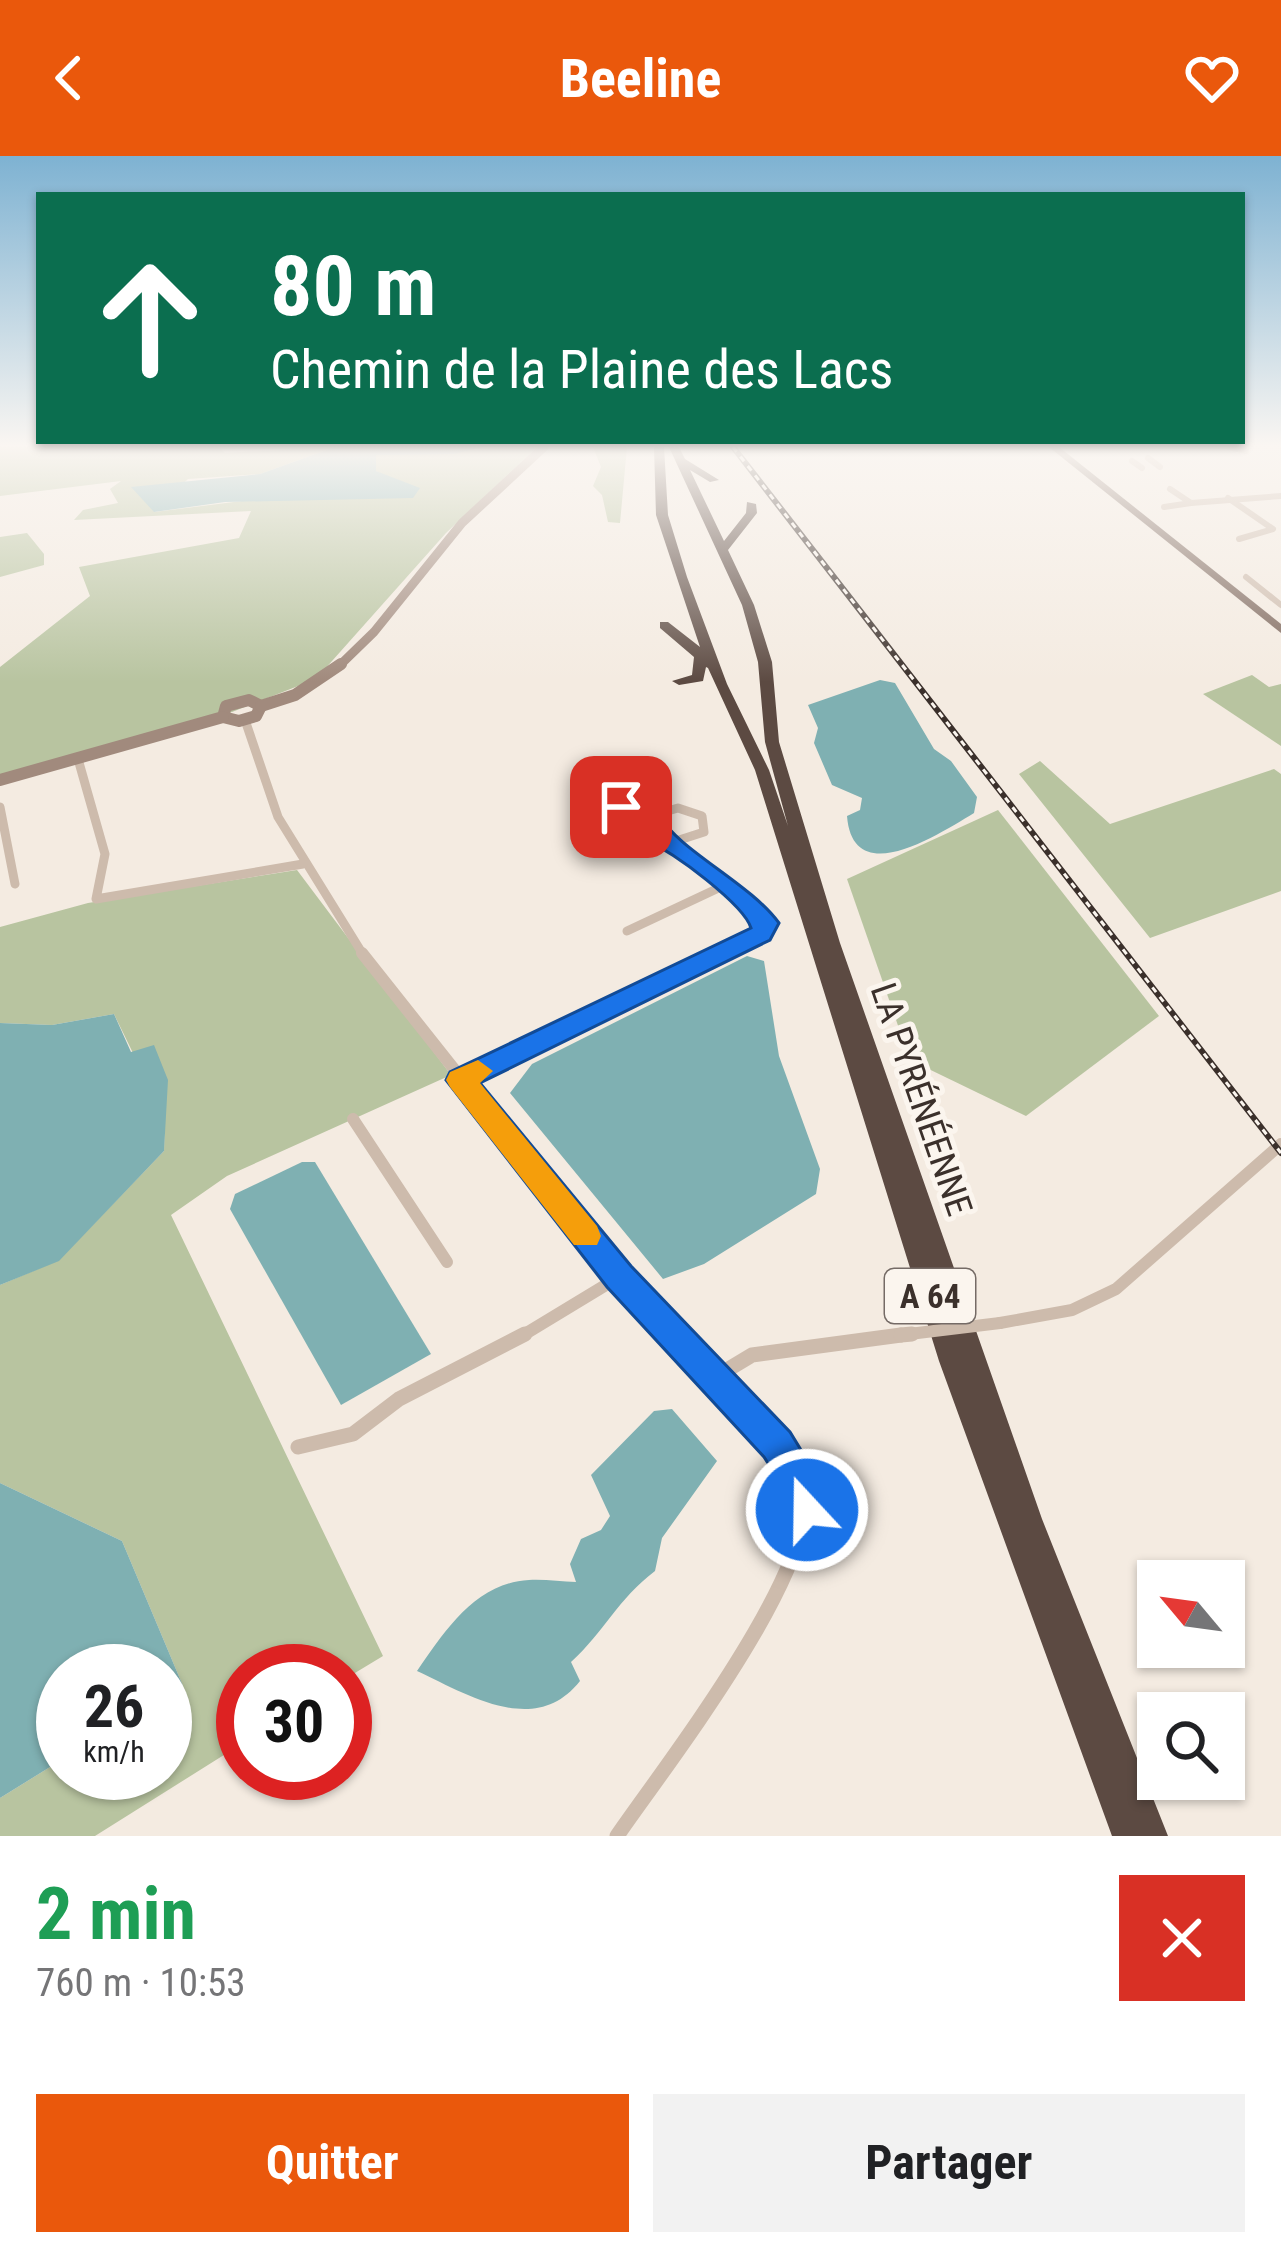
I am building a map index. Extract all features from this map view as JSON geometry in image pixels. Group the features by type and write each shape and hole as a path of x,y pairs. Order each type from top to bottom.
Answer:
{"highway":[{"name":"LA PYRÉNÉENNE","path":"665,525 704,641 703,663 762,770 951,1361 1126,1836"},
{"name":"LA PYRÉNÉENNE","path":"713,525 765,662 772,742 831,943 986,1398 1153,1836"},
{"path":"724,548 742,525"},
{"path":"664,625 703,663"},
{"path":"674,663 690,674 703,663"},
{"path":"679,681 698,678 703,663"}],"main road":[{"path":"0,779 224,717 245,720 261,706 307,693 340,671 460,525"},
{"path":"1151,525 1281,630"},
{"path":"1164,525 1281,620"},
{"path":"224,717 223,710 236,701 261,706"}],"street":[{"path":"1239,539 1273,529 1268,525"},
{"path":"1246,577 1281,605"},
{"path":"245,720 251,751 305,864 403,1011 619,1276 680,1346 717,1376 777,1444 801,1481 807,1510 792,1570 616,1836"},
{"path":"78,758 105,854 96,899 305,864"},
{"path":"0,807 15,884"},
{"path":"461,1080 760,934 766,923 673,842 656,836 650,820 621,807 575,810"},
{"path":"650,820 673,808 702,816 706,826 698,838 673,842"},
{"path":"627,931 725,884"},
{"path":"353,1119 447,1262"},
{"path":"717,1376 752,1355 1072,1310 1116,1289 1281,1144"},
{"path":"298,1447 353,1434 399,1399 476,1363 619,1276"}],"green space":[{"path":"245,525 454,525 316,679 232,712 0,778 0,667 90,596 79,567 239,538"},
{"path":"27,533 44,554 44,565 0,577 0,537"},
{"path":"1252,675 1269,687 1281,684 1281,746 1203,694"},
{"path":"1040,761 1110,824 1274,769 1281,774 1281,891 1150,938 1019,774"},
{"path":"998,810 1159,1016 1026,1116 910,1060 847,879"},
{"path":"297,870 451,1075 227,1176 171,1215 383,1656 372,1663 372,1644 216,1644 216,1760 192,1775 192,1644 165,1644 122,1541 0,1483 0,1285 59,1260 164,1151 165,1119 114,1014 52,1025 0,1023 0,927 88,903"},
{"path":"36,1776 36,1800 152,1800 95,1836 0,1836 0,1798"}],"water":[{"path":"880,680 895,683 934,749 951,761 977,797 974,813 959,822 920,843 881,854 864,850 853,838 847,816 860,810 862,798 832,785 814,743 818,728 808,705"},
{"path":"747,956 764,961 779,1056 820,1169 816,1194 704,1264 663,1279 510,1093 532,1064"},
{"path":"114,1014 131,1052 154,1045 168,1080 164,1151 59,1261 0,1285 0,1023 52,1025"},
{"path":"302,1162 315,1162 431,1354 341,1405 230,1209 235,1194"},
{"path":"672,1409 717,1461 662,1538 655,1571 571,1662 580,1681 563,1698 523,1709 480,1700 417,1671 463,1612 493,1590 529,1580 576,1582 570,1564 581,1539 601,1530 610,1516 591,1475 654,1411"},
{"path":"0,1483 122,1541 165,1644 36,1644 36,1776 0,1798"}],"railway":[{"path":"794,525 1281,1153"}],"slow traffic":[{"path":"478,1071 461,1080 585,1236"}],"route":[{"path":"621,807 650,820 656,836 673,842 725,884 766,923 760,934 461,1080 619,1276 777,1444 801,1481 807,1510"}]}
